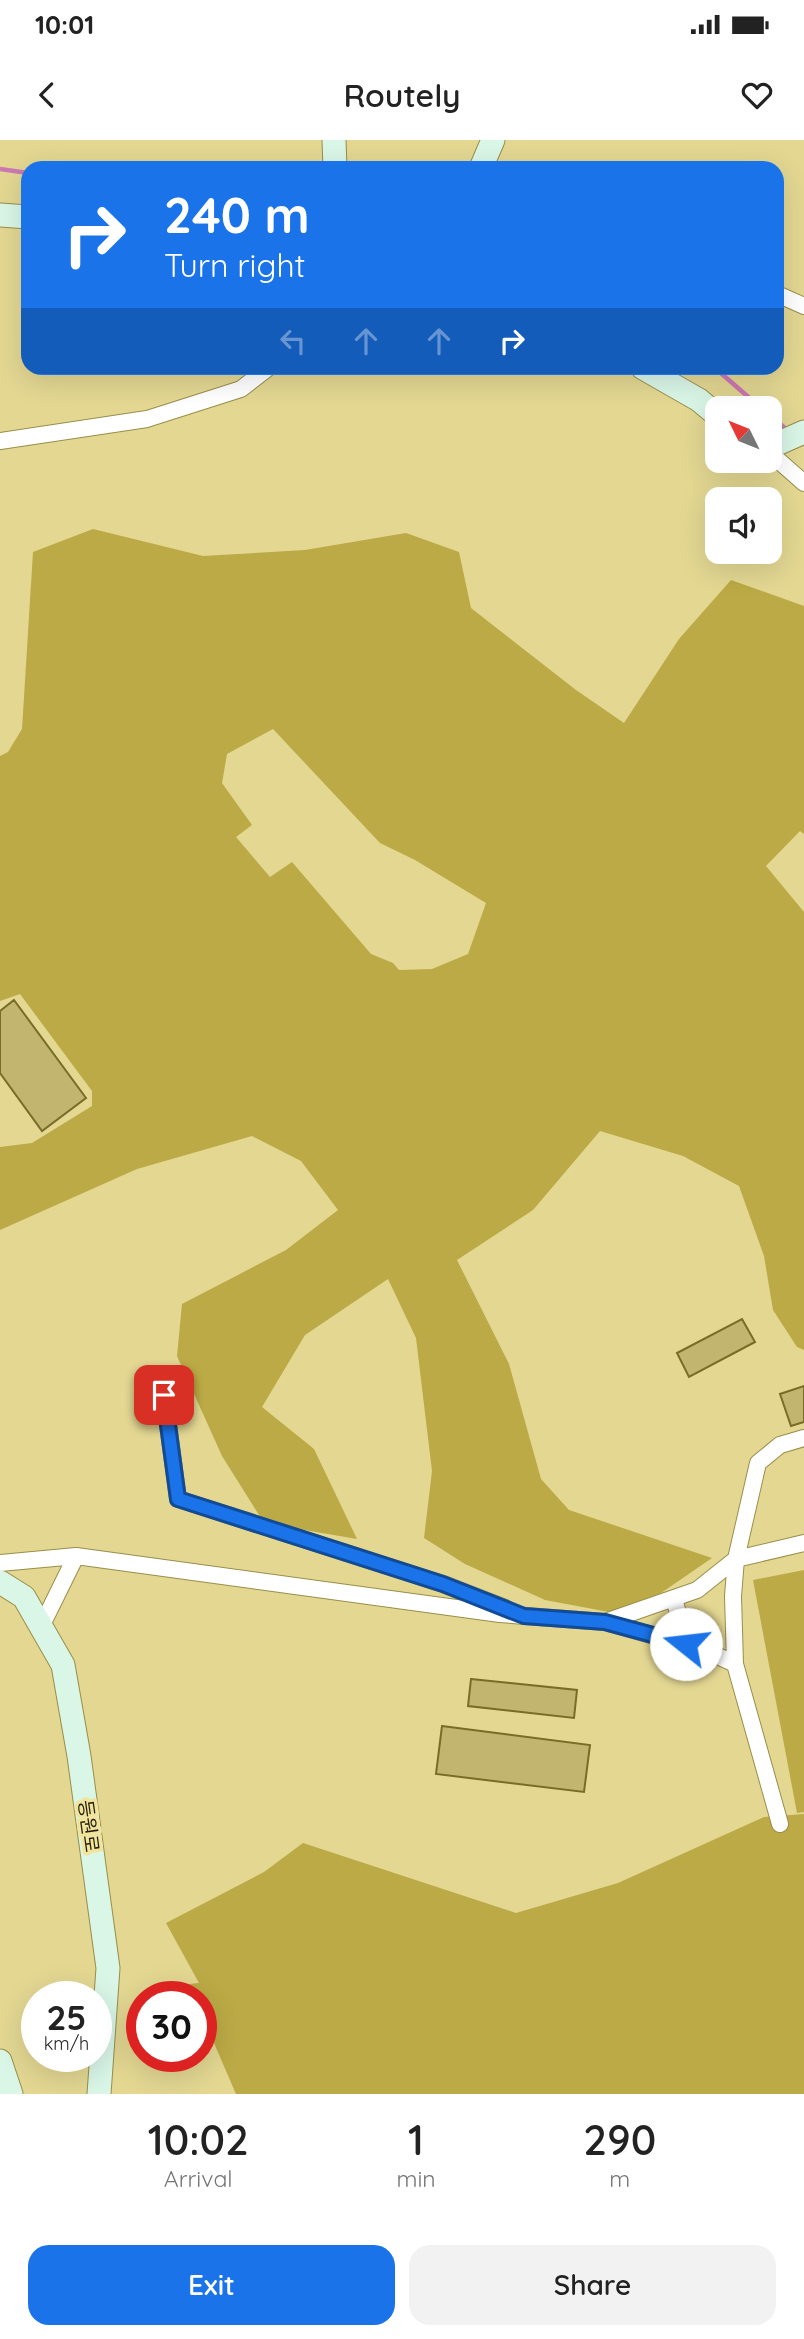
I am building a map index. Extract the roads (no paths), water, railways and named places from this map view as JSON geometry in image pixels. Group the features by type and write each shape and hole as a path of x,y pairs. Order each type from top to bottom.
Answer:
{"street":[{"path":"334,140 335,161"},
{"path":"484,161 493,140"},
{"path":"0,215 21,217"},
{"path":"784,298 804,306"},
{"path":"0,441 147,419 241,389 259,375"},
{"path":"655,375 705,405"},
{"path":"782,442 804,432"},
{"path":"782,464 804,483"},
{"path":"164,1395 178,1499 443,1584 524,1616"},
{"path":"780,1824 735,1664 733,1596 736,1559 758,1463 780,1445 804,1438"},
{"path":"605,1622 699,1588 736,1559 804,1543"},
{"path":"41,1627 76,1556"},
{"path":"0,1563 76,1556 524,1616 605,1622 705,1650 735,1664"},
{"name":"등원로","path":"0,1581 24,1597 63,1665 79,1756 106,1955 99,2094"},
{"path":"699,1588 733,1596"},
{"path":"674,1598 686,1644"},
{"path":"0,2061 11,2094"}],"waterway":[{"path":"0,169 21,172"},
{"path":"723,375 747,396"},
{"path":"782,426 787,430"}]}
